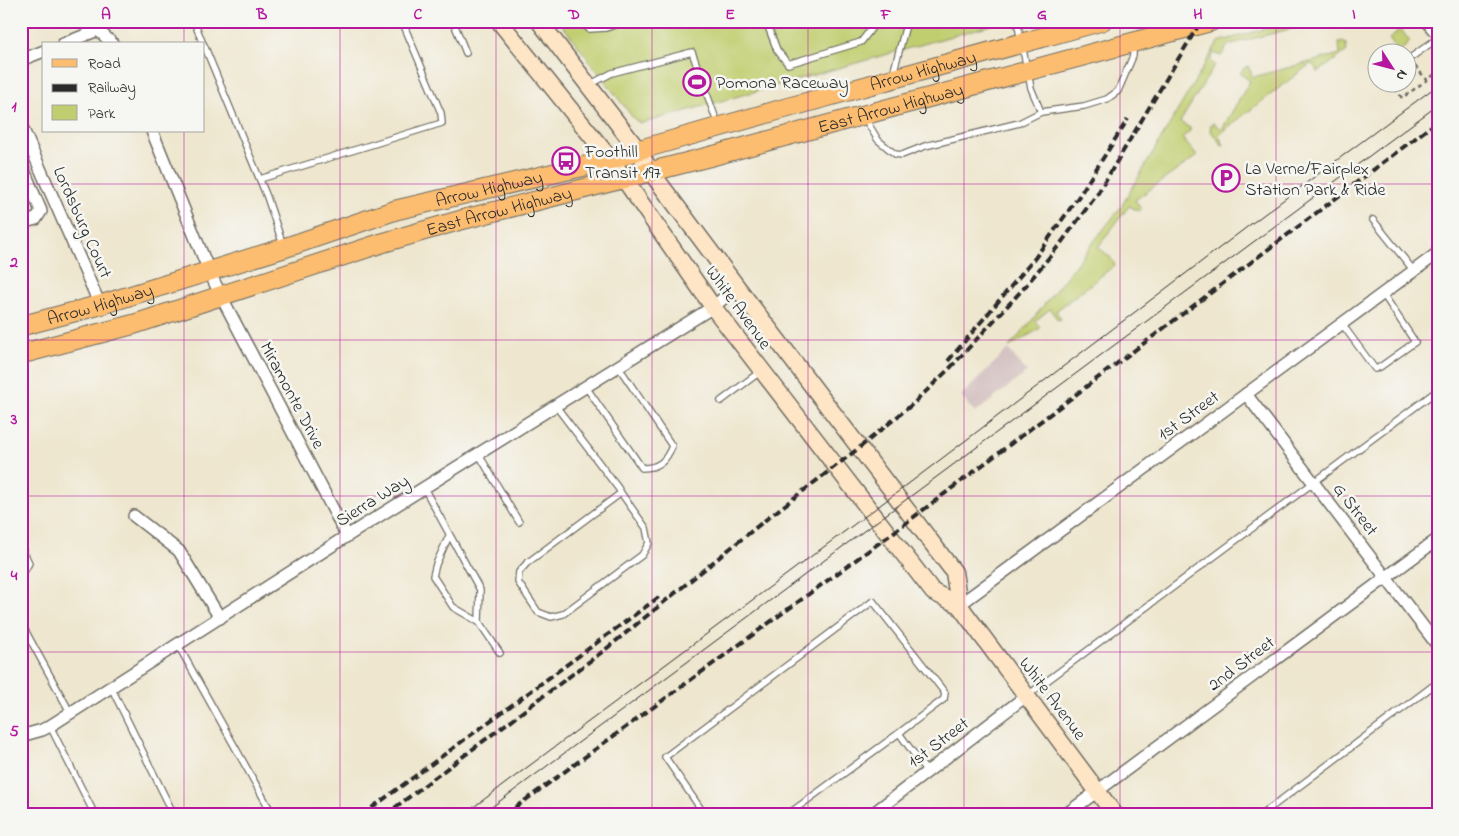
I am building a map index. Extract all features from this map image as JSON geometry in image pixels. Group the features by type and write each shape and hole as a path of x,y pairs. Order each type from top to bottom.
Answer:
{"main road":[{"name":"White Avenue","path":"499,21 611,160 713,307 933,592 959,605 1115,815"},
{"name":"White Avenue","path":"539,21 638,150 652,172 737,287 954,572 959,605"},
{"name":"Arrow Highway","path":"21,326 100,305 284,248 396,210 611,160 638,150 718,127 1102,21"},
{"name":"East Arrow Highway","path":"21,354 135,324 382,243 461,220 652,172 1212,21"}],"street":[{"path":"68,42 98,30 111,42"},
{"path":"21,60 42,52"},
{"name":"Lordsburg Court","path":"21,125 100,305"},
{"path":"152,132 209,271"},
{"path":"21,163 40,211 36,219 21,223"},
{"name":"1st Street","path":"959,605 1438,252"},
{"name":"Miramonte Drive","path":"209,271 347,536"},
{"name":"Sierra Way","path":"21,736 50,726 478,453 713,307 737,287"},
{"name":"G Street","path":"1246,394 1438,646"},
{"path":"134,516 179,551 220,618"},
{"name":"2nd Street","path":"1065,815 1438,539"},
{"name":"1st Street","path":"871,815 1026,696"}],"lane":[{"path":"194,21 203,42"},
{"path":"260,179 442,123 441,113 402,21"},
{"path":"453,21 466,53"},
{"path":"580,21 589,29 606,28 627,21"},
{"path":"766,21 777,50 788,64 861,42 871,30 875,21"},
{"path":"892,79 906,21"},
{"path":"1017,21 1031,88 1041,112"},
{"path":"1416,54 1438,38 1423,21"},
{"path":"863,115 878,140 895,154 902,155 925,146 1019,123 1041,112 1084,106 1107,99 1118,91 1133,56 1134,42"},
{"path":"205,46 260,179 284,248"},
{"path":"588,86 612,73 692,52 718,127"},
{"path":"1373,220 1414,271"},
{"path":"1342,324 1375,369 1415,342 1383,294"},
{"path":"585,386 642,468 652,468 662,464 672,446 618,366"},
{"path":"721,401 761,370"},
{"path":"1026,696 1438,390"},
{"path":"555,405 621,493 646,528 650,543 642,555 564,614 551,617 538,612 518,582 520,572 526,563 621,493"},
{"path":"478,453 519,522"},
{"path":"424,488 480,590 479,622"},
{"path":"449,536 432,576 452,607 479,622 500,653"},
{"path":"21,546 30,563 21,574"},
{"path":"706,815 665,756 874,601 945,693 944,699 787,815"},
{"path":"21,623 70,712"},
{"path":"178,644 273,815"},
{"path":"1261,815 1438,682"},
{"path":"111,687 174,815"},
{"path":"50,726 95,815"},
{"path":"899,733 928,772"}],"path":[{"path":"1416,68 1427,80"},
{"path":"1416,88 1438,72"},
{"path":"1398,92 1402,98 1410,92"}],"shaded area":[{"path":"1008,349 1027,372 975,413 961,396"}],"green space":[{"name":"Pomona Raceway","path":"559,21 1005,21 640,123 634,119"},
{"path":"1294,21 1320,21 1228,45 1221,56 1214,53 1210,61 1215,65 1180,122 1190,128 1190,131 1182,138 1197,156 1135,200 1141,209 1138,211 1129,206 1098,247 1110,257 1115,265 1056,311 1061,319 1058,320 1050,309 1035,321 1040,327 1039,329 1009,347 1121,207 1218,42"},
{"path":"1390,21 1395,21 1410,42 1391,42 1389,39 1398,32"},
{"path":"1343,42 1346,44 1347,51 1318,72 1313,64 1309,65 1218,135 1224,145 1210,130 1213,123 1222,129 1250,81 1240,73 1244,68 1248,66 1253,77 1340,54 1339,43"}],"tram line":[{"path":"463,815 895,494 1438,85"},
{"path":"481,815 1438,105"}],"railway":[{"path":"385,815 606,649 764,521 859,448 914,403 951,367 1023,289 1061,243 1098,193 1201,21"},
{"path":"948,361 1035,258 1079,196 1128,119"},
{"path":"505,815 890,535 1438,121"},
{"path":"362,815 659,597"}],"place":[{"name":"Pomona Raceway","path":"697,82"},
{"name":"Foothill Transit 197","path":"566,161"},
{"name":"La Verne/Fairplex Station Park & Ride","path":"1226,178"}]}
